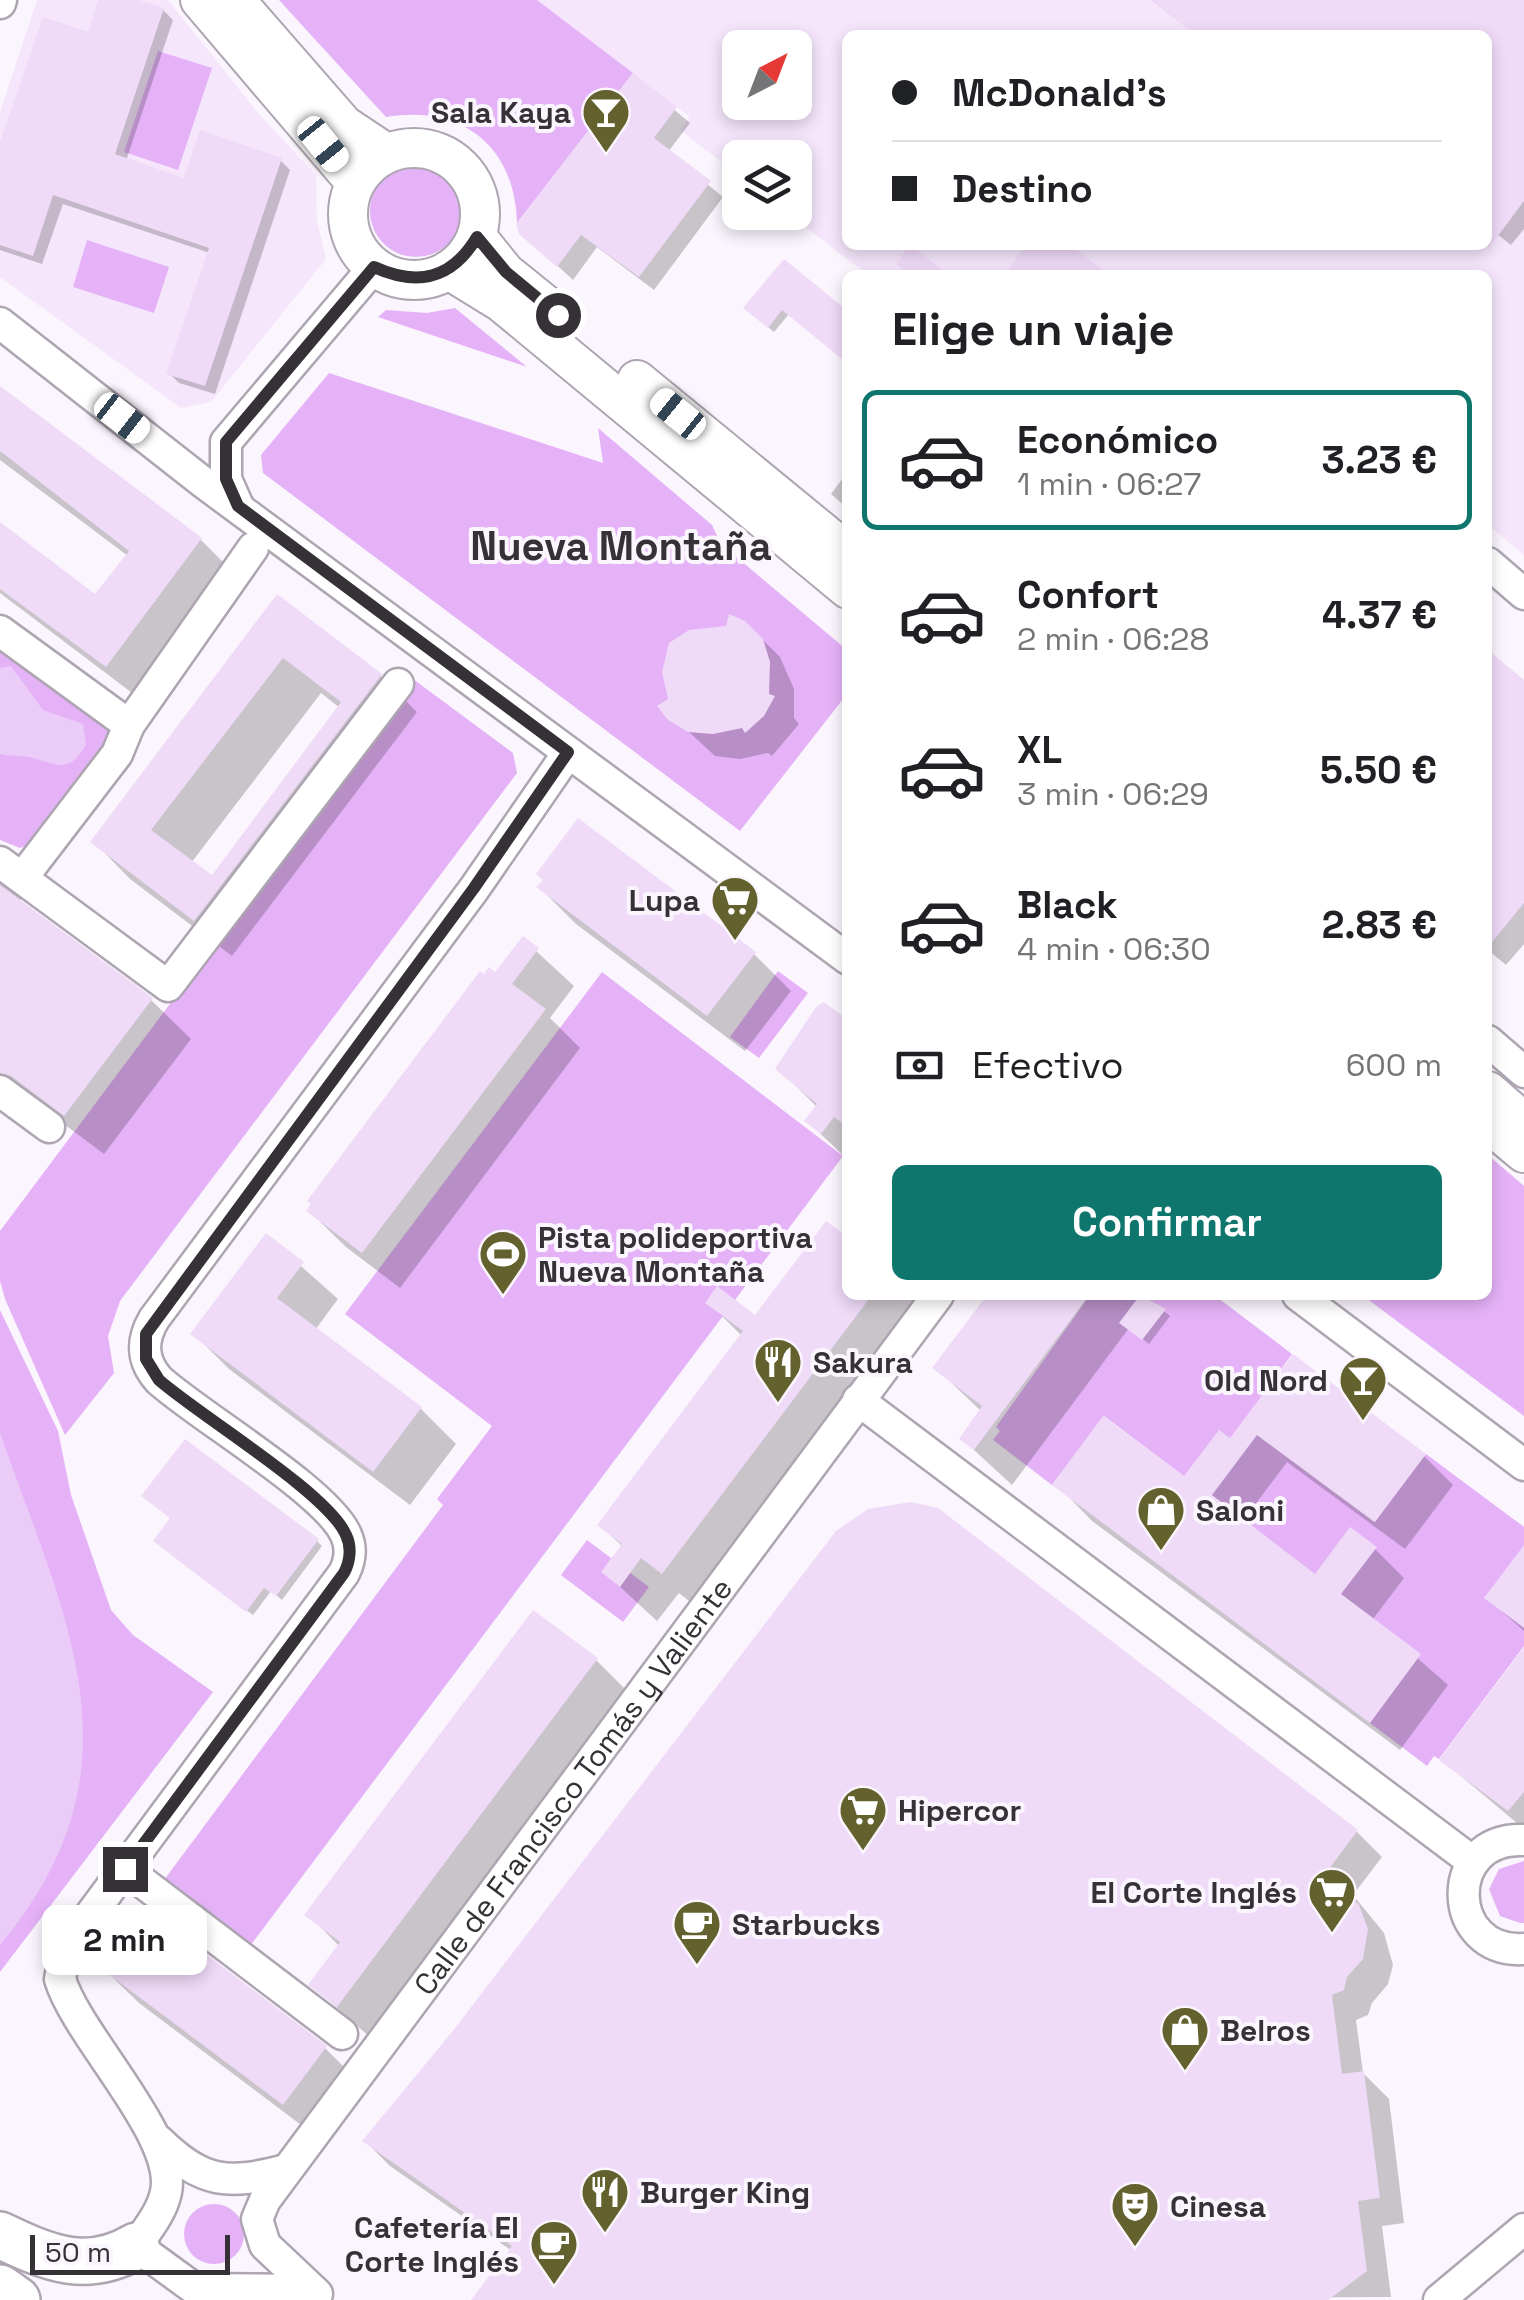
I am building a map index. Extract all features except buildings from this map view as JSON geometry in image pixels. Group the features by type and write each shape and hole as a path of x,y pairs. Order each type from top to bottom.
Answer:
{"highway":[{"path":"0,2235 71,2263 104,2261 136,2246"},
{"path":"0,2288 17,2300"}],"main road":[{"path":"200,0 356,182"},
{"path":"235,0 344,125 386,154"},
{"path":"408,147 430,149 459,166 478,193 481,215 477,237 466,256 449,270 424,280 398,278 374,267 358,250 349,228 348,205 356,182 368,165 386,154 408,147"},
{"path":"477,237 516,282 842,548"},
{"path":"449,270 501,302 842,584"},
{"path":"1492,1094 1524,1122"},
{"path":"1492,1126 1524,1153"}],"street":[{"path":"152,442 184,451 226,442 374,267"},
{"path":"0,323 152,442 842,955"},
{"path":"226,442 226,479 238,506"},
{"path":"253,548 129,725 117,754 11,870 168,986 398,684"},
{"path":"1492,566 1524,594"},
{"path":"0,631 129,725"},
{"path":"319,2295 195,2289 136,2246 166,2191 167,2175 153,2136 67,1997 59,1973 66,1948 344,1573 349,1552 347,1536 326,1508 159,1380 146,1359 146,1334 474,888 568,752"},
{"path":"1492,1045 1524,1072"},
{"path":"0,1091 49,1128"},
{"name":"Calle de Francisco Tomás y Valiente","path":"319,2295 265,2245 259,2230 257,2219 286,2170 934,1300"},
{"path":"1305,1300 1524,1465"},
{"path":"858,1400 1473,1862"},
{"path":"1524,1840 1489,1847 1473,1862 1462,1895 1473,1927 1501,1948 1524,1949"},
{"path":"125,1869 342,2034"},
{"path":"153,2136 183,2164 210,2177 241,2182 286,2170"},
{"path":"1439,2300 1524,2229"}],"shaded area":[{"path":"37,0 168,0 258,113 316,175 317,220 326,259 211,402 181,408 0,277 0,112"},
{"path":"279,0 537,0 633,73 517,223 506,172 495,152 479,136 438,117 386,117"},
{"path":"537,0 1524,0 1524,555 1492,528 1492,270 861,270 809,230 812,140 722,140 722,162 680,130 690,117"},
{"path":"158,51 212,68 178,170 124,152"},
{"path":"416,165 433,169 448,179 458,194 462,211 458,228 448,243 433,253 416,257 399,253 384,243 374,228 370,211 374,194 384,179 399,169"},
{"path":"87,240 169,267 154,313 73,287"},
{"path":"455,308 527,367 378,317 386,310 427,313"},
{"path":"329,373 603,463 598,428 712,525 721,544 842,646 842,700 740,831 263,473 261,455"},
{"path":"0,644 109,729 106,749 30,844 20,848 0,840"},
{"path":"11,666 43,710 83,724 86,744 75,760 57,765 0,754 0,668"},
{"path":"413,679 513,753 517,773 120,1301 108,1336 114,1373 65,1435 5,1299 0,1281 0,1231"},
{"path":"778,971 808,993 759,1058 730,1037"},
{"path":"602,972 842,1155 250,1946 164,1880 443,1505 437,1499 492,1426 345,1314"},
{"path":"1492,1158 1524,1186 1524,1416 1369,1300 1492,1300"},
{"path":"1086,1300 1221,1300 1292,1354 1242,1424 1374,1522 1426,1454 1524,1527 1524,1646 1439,1759 1434,1756 1427,1766 1370,1723 1420,1654 1104,1416 1052,1485 993,1440 1000,1431 996,1427"},
{"path":"0,1310 58,1431 71,1495 111,1610 133,1635 213,1692 0,1972"},
{"path":"0,1433 68,1631 80,1693 82,1755 72,1817 45,1880 0,1945"},
{"path":"587,1540 649,1587 623,1622 561,1575"},
{"path":"1524,1861 1524,1923 1520,1923 1500,1916 1489,1889 1499,1869"},
{"path":"214,2204 235,2213 244,2234 235,2255 214,2264 193,2255 184,2234 193,2213"}],"place":[{"name":"Sala Kaya","path":"606,154"},
{"name":"Lupa","path":"735,942"},
{"name":"Pista polideportiva Nueva Montaña","path":"503,1296"},
{"name":"Sakura","path":"778,1404"},
{"name":"Old Nord","path":"1363,1422"},
{"name":"Saloni","path":"1161,1552"},
{"name":"Hipercor","path":"863,1852"},
{"name":"El Corte Inglés","path":"1332,1934"},
{"name":"Starbucks","path":"697,1966"},
{"name":"Belros","path":"1185,2072"},
{"name":"Burger King","path":"605,2234"},
{"name":"Cinesa","path":"1135,2248"},
{"name":"Cafetería El Corte Inglés","path":"554,2286"}],"district":[{"name":"Nueva Montaña","path":"621,546"}],"route":[{"path":"125,1869 344,1573 349,1552 347,1536 326,1508 152,1373 144,1351 146,1334 474,888 568,752 238,506 226,479 226,442 374,267 398,278 424,280 449,270 466,256 477,237 506,272 558,315"}]}
